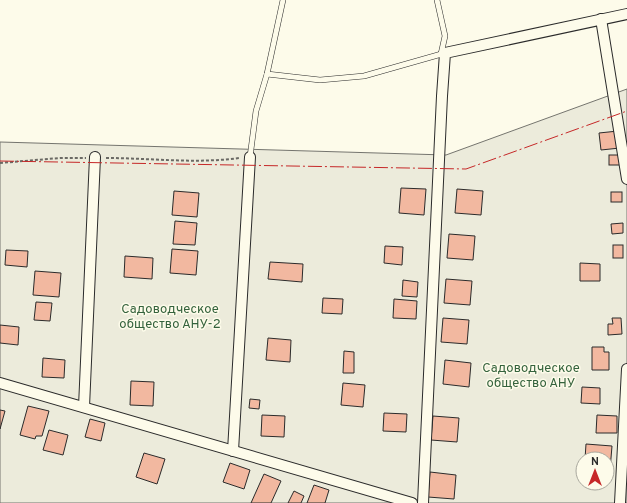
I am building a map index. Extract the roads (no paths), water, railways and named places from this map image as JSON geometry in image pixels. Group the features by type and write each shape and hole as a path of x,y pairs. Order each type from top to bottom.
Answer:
{"street":[{"path":"423,503 443,54 627,14"},
{"path":"601,19 627,179"},
{"path":"233,451 250,157"},
{"path":"84,407 95,158"},
{"path":"620,503 627,369"},
{"path":"0,383 412,503"}],"lane":[{"path":"250,157 256,111 267,74 283,0"},
{"path":"267,74 320,80 364,76 443,54 445,36 437,0"}],"park label":[{"name":"Садоводческое общество АНУ-2","path":"170,318"},
{"name":"Садоводческое общество АНУ","path":"531,376"}]}
